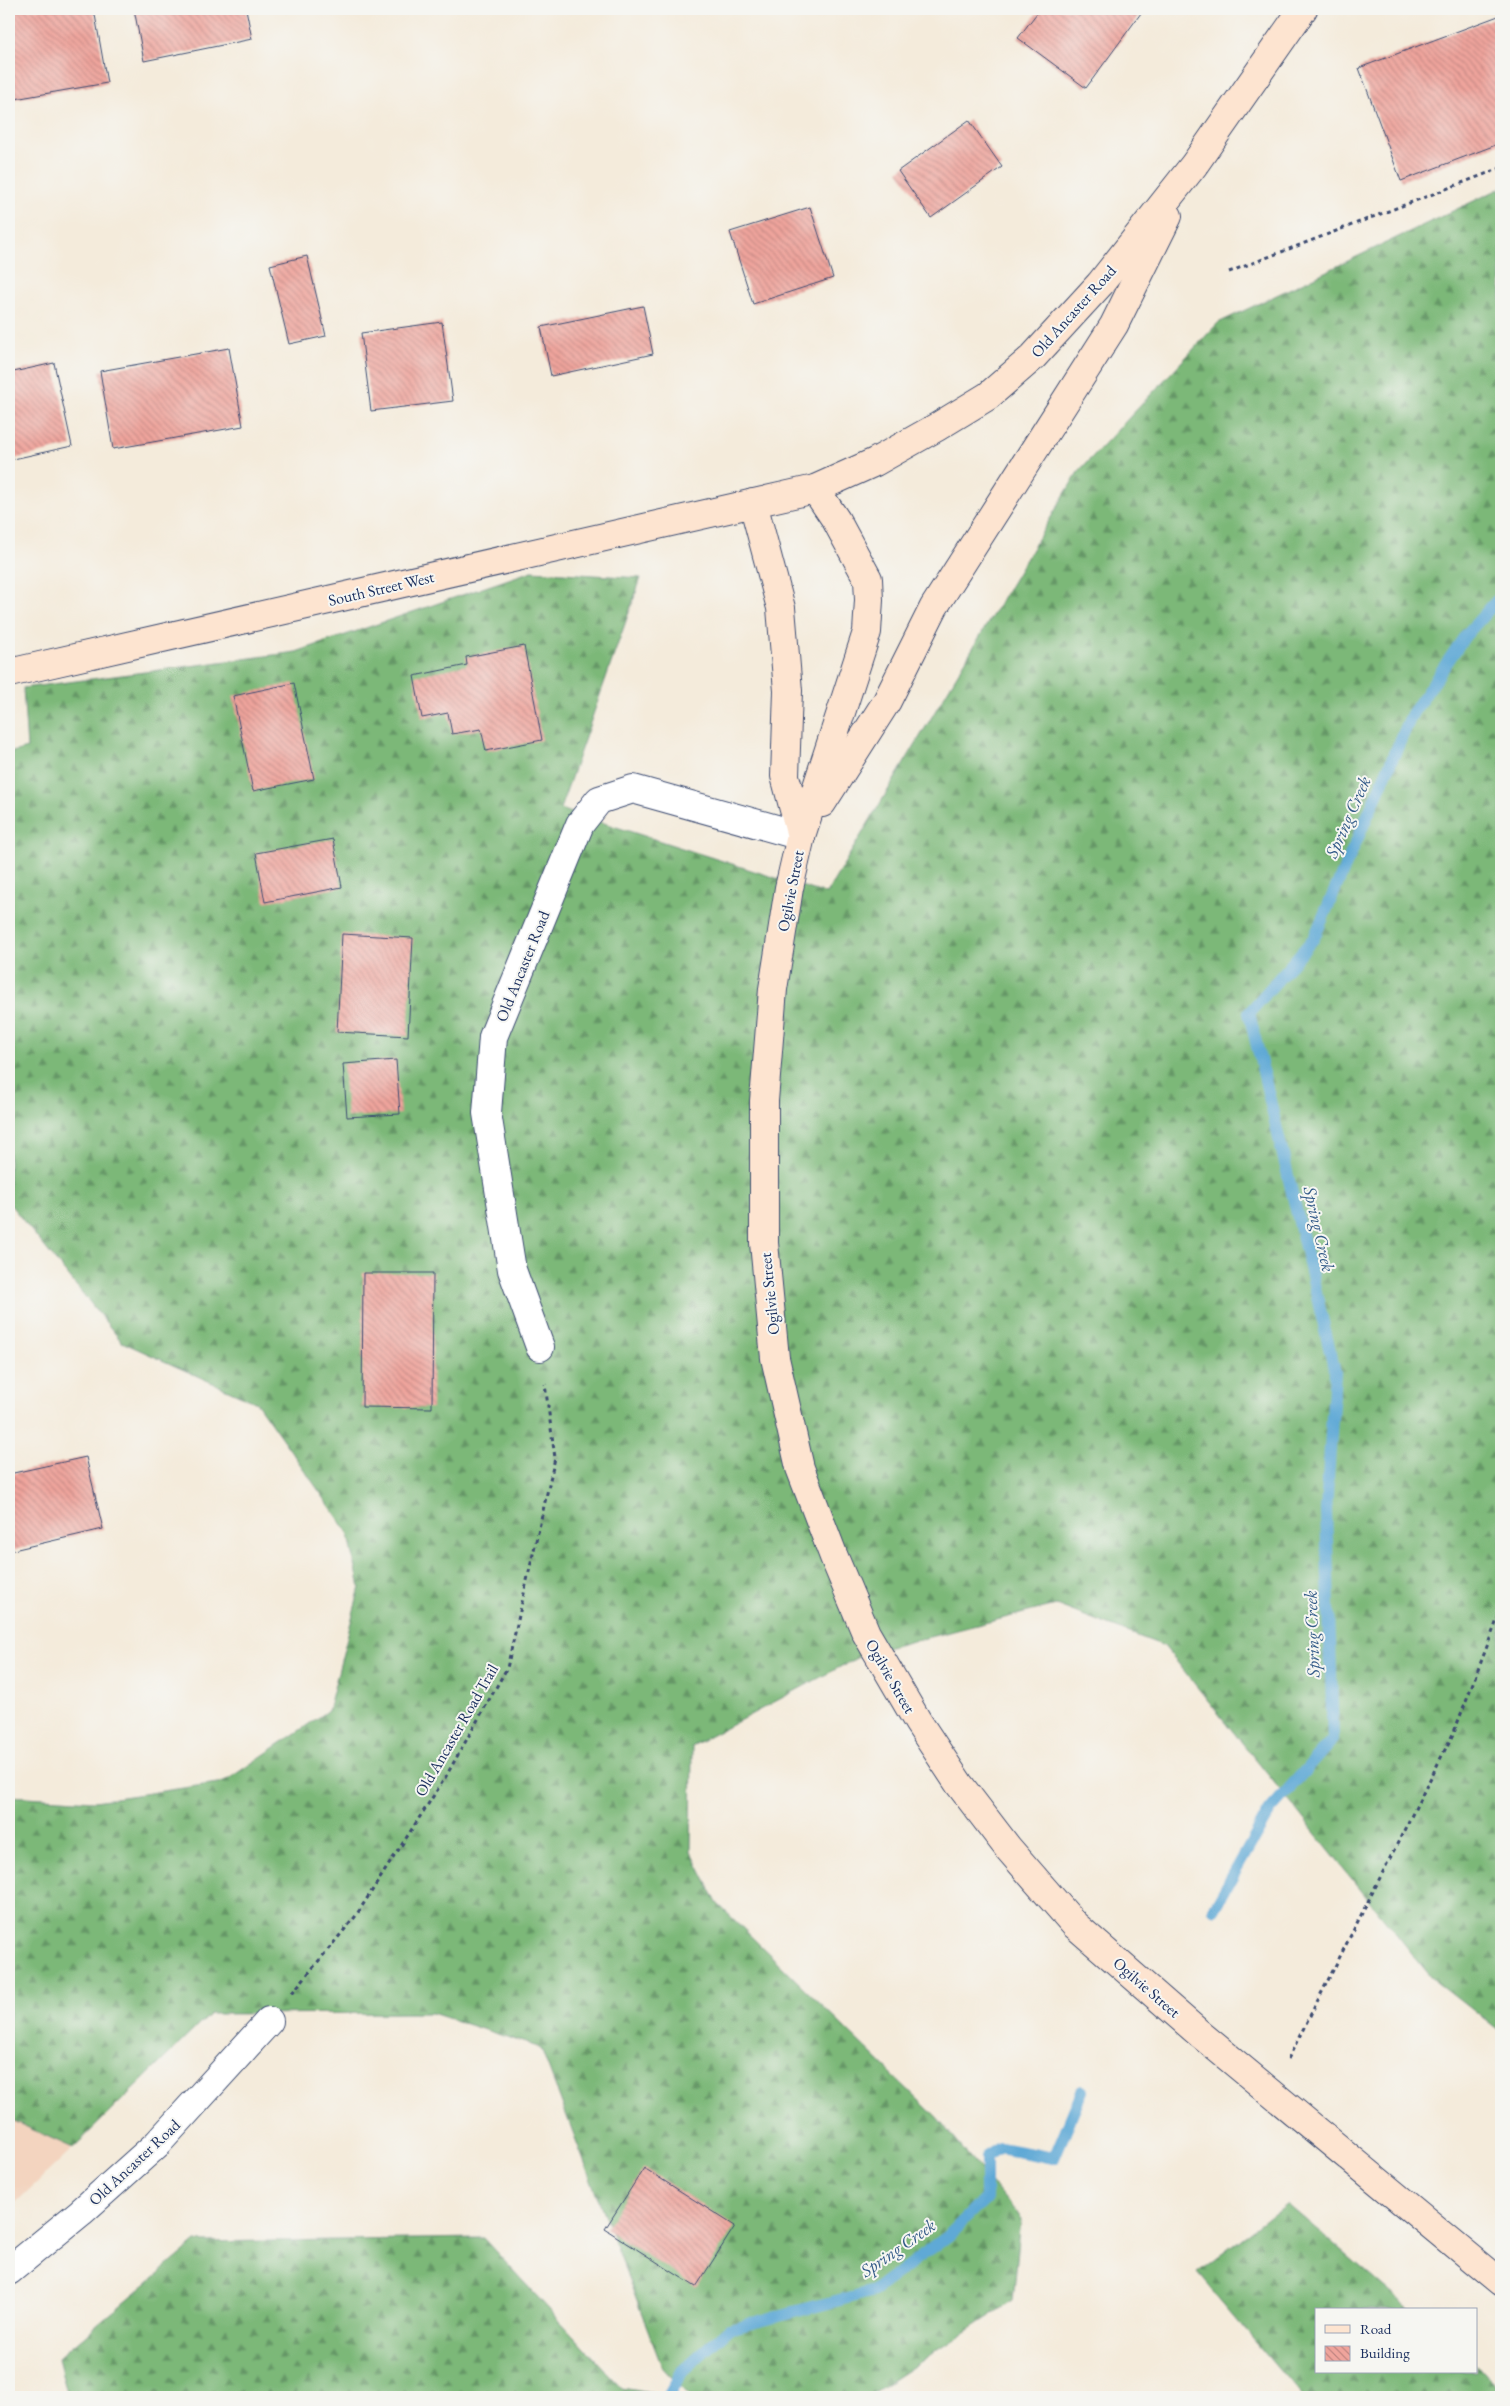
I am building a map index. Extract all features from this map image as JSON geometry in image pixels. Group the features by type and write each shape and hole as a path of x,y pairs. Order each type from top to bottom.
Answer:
{"street":[{"name":"Old Ancaster Road","path":"753,503 815,489 875,462 988,396 1033,357 1100,284 1194,165 1303,9"},
{"path":"801,836 887,701 934,607 1114,325 1194,165"},
{"name":"Ogilvie Street","path":"815,489 836,520 868,579 870,600 867,632 801,836 789,888 773,989 764,1100 764,1243 775,1358 800,1468 834,1557 866,1633 918,1722 959,1784 1008,1848 1075,1925 1272,2093 1501,2283"},
{"name":"Ogilvie Street","path":"753,503 780,608 788,691 785,776 801,836"},
{"name":"South Street West","path":"9,673 753,503"},
{"name":"Old Ancaster Road","path":"540,1347 512,1270 487,1113 493,1037 580,824 599,800 632,789 801,836"},
{"name":"Old Ancaster Road","path":"9,2271 81,2212 158,2144 269,2020"}],"path":[{"path":"1229,272 1501,168"},
{"name":"Old Ancaster Road Trail","path":"269,2020 355,1917 444,1778 507,1668 555,1458 540,1347"},
{"path":"1272,2093 1454,1732 1501,1610"}],"shaded area":[{"path":"9,2119 73,2148 9,2209"}],"green space":[{"path":"1501,188 1501,2032 1431,1977 1164,1646 1056,1605 866,1653 692,1746 691,1851 717,1903 936,2117 1021,2218 1013,2301 867,2397 690,2397 662,2367 541,2048 432,2013 210,2014 73,2148 9,2119 9,1796 95,1801 224,1782 328,1711 360,1587 348,1532 257,1403 122,1342 9,1203 9,753 27,748 23,688 296,652 532,571 641,578 560,809 826,894 1078,472 1218,323"},
{"path":"1287,2204 1409,2308 1315,2308 1315,2374 1478,2374 1478,2367 1501,2387 1501,2397 1302,2397 1197,2273"},
{"path":"483,2238 622,2388 675,2397 68,2397 58,2358 196,2242"}],"building":[{"path":"9,9 94,9 107,83 9,100"},
{"path":"134,9 246,9 252,39 144,61"},
{"path":"1040,9 1144,9 1086,88 1018,38"},
{"path":"1501,15 1501,143 1401,181 1359,68"},
{"path":"969,120 1002,167 931,218 898,171"},
{"path":"810,207 833,278 753,304 730,232"},
{"path":"307,256 326,336 289,344 270,265"},
{"path":"643,306 653,354 551,376 541,327"},
{"path":"442,322 453,401 371,411 361,333"},
{"path":"229,348 243,426 113,449 100,371"},
{"path":"54,363 72,446 9,460 9,373"},
{"path":"524,646 542,740 486,751 481,729 452,734 448,713 422,718 414,676 467,665 466,657"},
{"path":"294,683 314,779 253,791 233,696"},
{"path":"333,839 342,887 265,902 256,853"},
{"path":"342,934 413,938 408,1036 337,1032"},
{"path":"396,1060 400,1114 347,1117 343,1064"},
{"path":"363,1273 433,1273 432,1408 362,1407"},
{"path":"86,1457 103,1529 9,1551 9,1474"},
{"path":"644,2168 735,2226 696,2287 605,2229"}],"waterway":[{"name":"Spring Creek","path":"1214,1909 1270,1810 1333,1739 1326,1510 1335,1372 1249,1013 1314,938 1412,714 1465,636 1501,596"},
{"name":"Spring Creek","path":"668,2397 682,2371 729,2329 874,2291 948,2236 986,2198 986,2157 1000,2148 1054,2158 1082,2091"}]}
